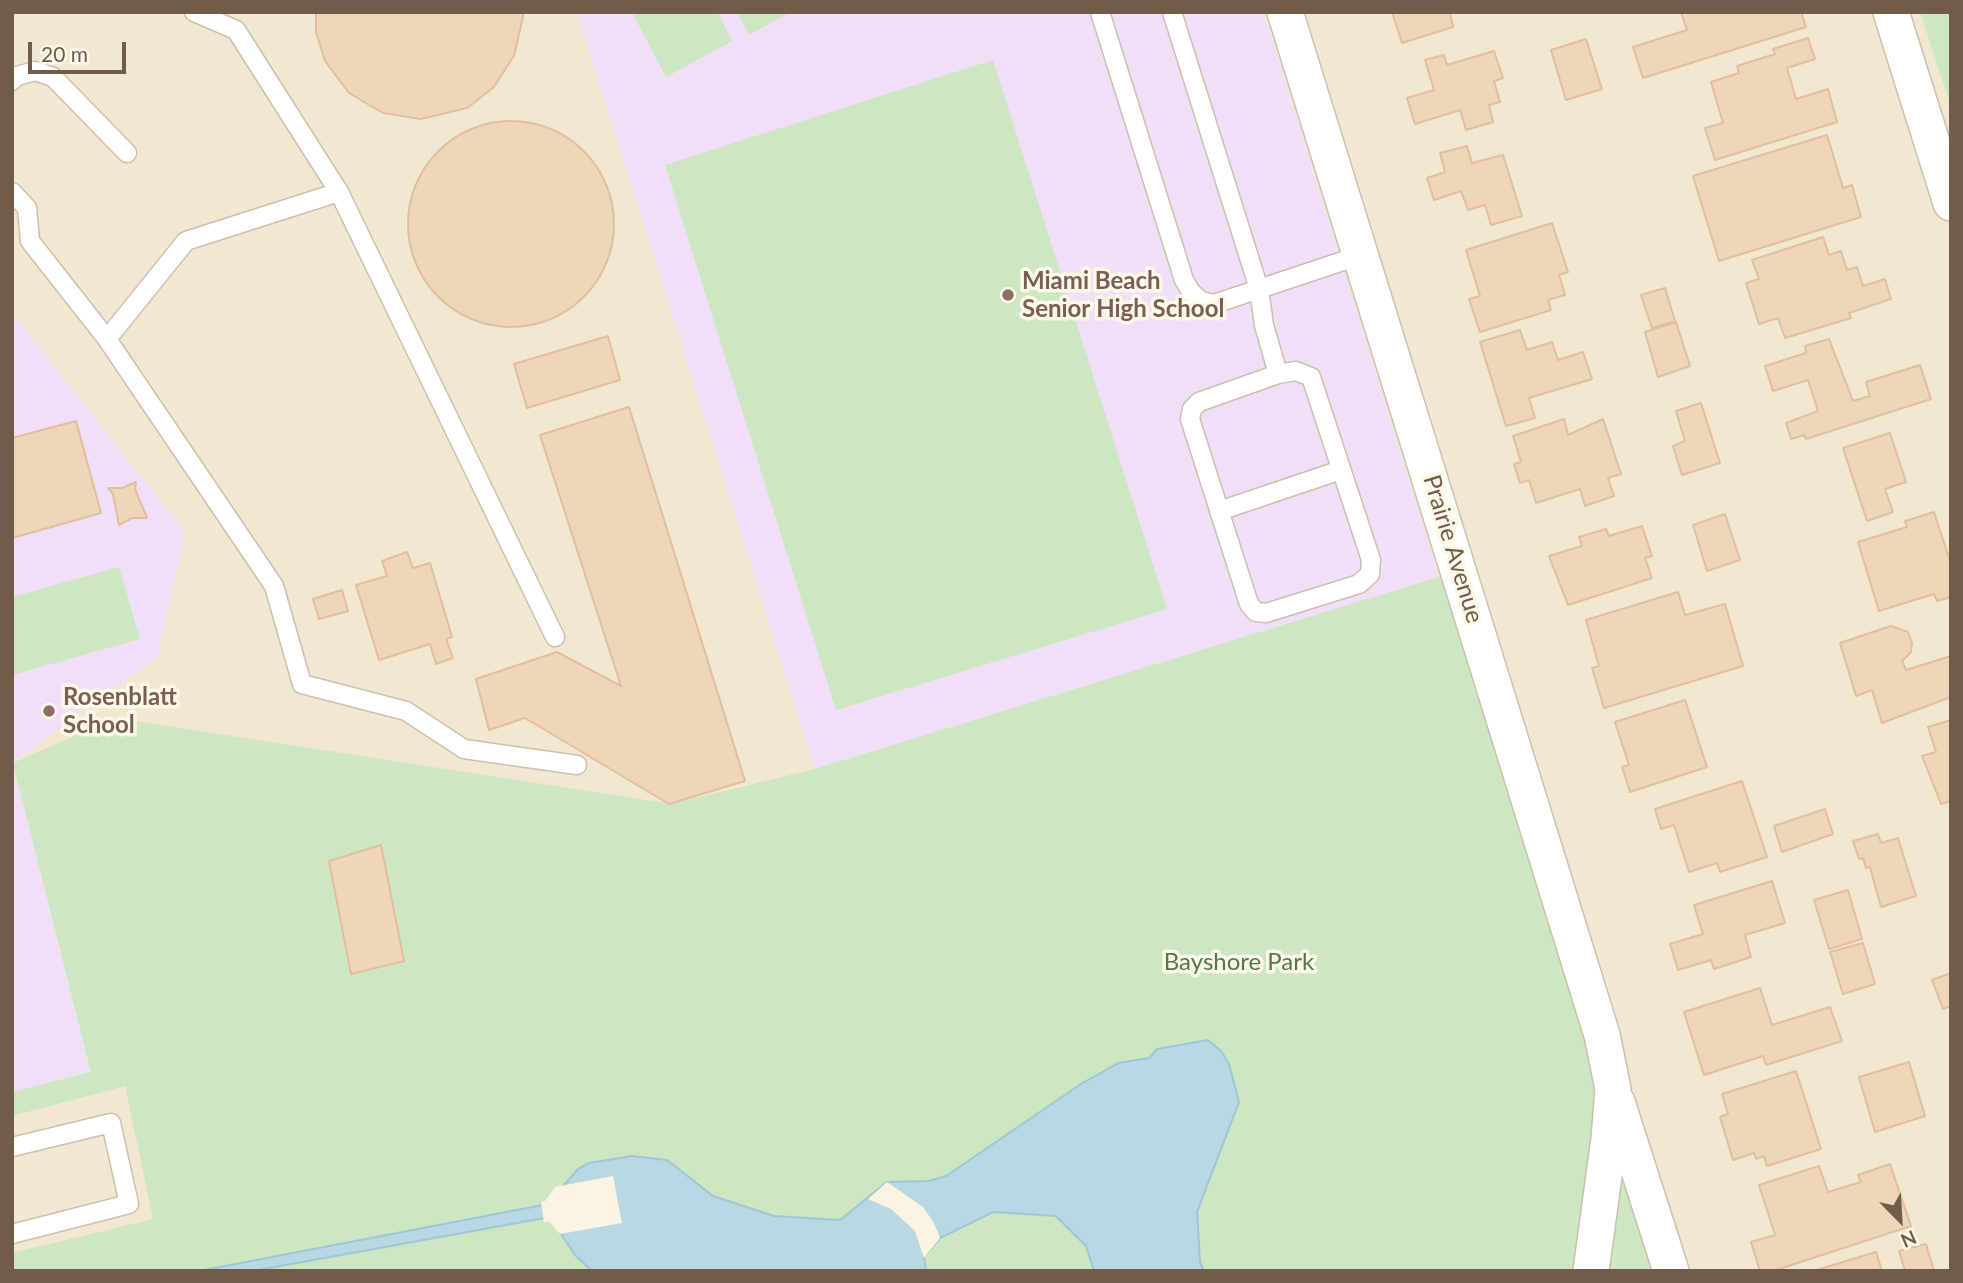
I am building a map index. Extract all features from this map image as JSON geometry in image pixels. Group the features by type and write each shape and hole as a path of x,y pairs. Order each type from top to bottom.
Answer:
{"street":[{"name":"Prairie Avenue","path":"1285,12 1588,984 1613,1089 1671,1271"},
{"path":"1891,12 1951,203"},
{"name":"Prairie Avenue","path":"1591,1271 1613,1089"}],"lane":[{"path":"194,12 236,30 339,192 555,637"},
{"path":"1100,12 1184,280 1191,292 1201,301 1214,304 1361,255"},
{"path":"1172,12 1259,289 1264,325 1278,374"},
{"path":"12,81 17,76 35,71 53,77 127,153"},
{"path":"12,192 27,208 30,241 107,339 274,586 302,684 407,711 464,749 577,765"},
{"path":"107,339 186,241 339,192"},
{"path":"1296,371 1311,377 1371,560 1370,574 1359,584 1266,613 1256,612 1249,604 1190,419 1192,409 1199,401 1278,374 1296,371"},
{"path":"1219,511 1341,470"},
{"path":"12,1147 111,1123 129,1204 12,1234"}],"shaded area":[{"path":"12,12 1920,12 1951,107 1951,1271 12,1271"},
{"name":"Miami Beach Senior High School","path":"577,12 1264,12 1439,577 815,769"},
{"name":"Rosenblatt School","path":"12,312 185,532 157,658 13,763 91,1072 12,1092"}],"green space":[{"path":"632,12 717,12 732,41 666,77"},
{"path":"737,12 791,12 749,35"},
{"path":"1920,12 1951,12 1951,107"},
{"path":"993,60 1167,609 836,710 665,165"},
{"path":"119,567 140,639 12,675 12,597"},
{"name":"Bayshore Park","path":"1439,577 1445,581 1513,791 1594,1069 1596,1108 1575,1271 12,1271 12,1253 153,1219 125,1086 12,1116 12,1092 91,1072 13,763 115,718 672,804 815,769"},
{"path":"1627,1175 1661,1271 1605,1271 1622,1178"}],"water":[{"path":"1208,1040 1221,1051 1229,1064 1239,1102 1197,1212 1200,1262 1204,1271 1094,1271 1086,1246 1056,1216 993,1212 940,1238 924,1257 926,1271 592,1271 575,1255 550,1217 253,1271 199,1271 548,1204 578,1169 589,1163 632,1156 667,1160 713,1196 774,1216 840,1220 887,1182 929,1181 946,1176 1081,1084 1118,1063 1149,1058 1157,1049"}],"pier":[{"path":"613,1176 622,1223 560,1234 549,1221 544,1222 541,1202 545,1201 555,1187"},
{"path":"887,1182 923,1207 934,1223 940,1238 924,1258 915,1231 891,1209 868,1199"}],"building":[{"path":"316,12 523,12 523,17 514,56 493,88 467,108 421,119 383,113 349,93 325,61 316,32"},
{"path":"1392,12 1454,12 1450,14 1453,27 1402,43"},
{"path":"1681,12 1801,12 1806,27 1643,78 1633,47 1687,30"},
{"path":"1808,38 1815,59 1787,68 1796,99 1828,89 1837,122 1715,160 1705,128 1723,123 1711,82 1739,73 1737,66 1775,54 1773,49"},
{"path":"1586,39 1602,89 1566,100 1551,50"},
{"path":"1494,51 1503,78 1494,81 1500,102 1489,105 1493,122 1466,130 1460,110 1415,124 1407,98 1434,90 1425,60 1444,55 1447,65"},
{"path":"511,121 550,129 568,138 584,151 597,167 606,185 614,224 606,263 597,281 584,297 568,310 550,319 511,327 472,319 454,310 438,297 425,281 416,263 408,224 416,185 425,167 438,151 454,138 472,129"},
{"path":"1827,135 1843,188 1852,185 1861,217 1719,261 1693,176"},
{"path":"1467,146 1472,163 1503,155 1522,216 1491,225 1485,205 1468,210 1461,191 1434,200 1427,178 1445,172 1440,153"},
{"path":"1552,223 1568,272 1559,275 1565,295 1548,300 1551,310 1480,332 1469,299 1480,296 1466,250"},
{"path":"1823,237 1829,255 1841,251 1847,270 1857,267 1863,286 1885,279 1891,299 1849,313 1851,318 1785,338 1778,318 1759,324 1746,283 1759,279 1752,260"},
{"path":"1665,288 1675,321 1652,328 1641,295"},
{"path":"1676,322 1690,366 1658,377 1645,332"},
{"path":"1520,330 1527,350 1552,342 1558,360 1583,352 1592,379 1529,398 1535,418 1506,426 1480,342"},
{"path":"608,336 620,380 527,408 514,364"},
{"path":"1829,339 1853,401 1870,396 1866,382 1920,365 1931,399 1806,439 1804,435 1791,439 1786,423 1818,411 1808,380 1773,391 1765,366 1806,353 1805,346"},
{"path":"1701,403 1720,463 1682,475 1673,446 1685,441 1676,411"},
{"path":"629,407 745,781 669,804 525,718 489,730 476,679 557,652 621,686 540,435"},
{"path":"1564,419 1568,435 1603,419 1621,474 1608,478 1614,496 1585,506 1580,489 1536,503 1529,480 1520,483 1514,464 1521,462 1513,436"},
{"path":"76,421 101,513 12,538 12,438"},
{"path":"1890,433 1906,482 1885,489 1893,512 1867,521 1843,448"},
{"path":"136,482 135,489 147,518 132,518 119,525 113,494 108,488 122,488"},
{"path":"1934,512 1951,564 1951,597 1937,601 1934,594 1879,611 1858,542 1907,527 1905,521"},
{"path":"1725,514 1740,560 1707,571 1693,525"},
{"path":"1642,526 1652,556 1645,558 1652,578 1568,605 1549,556 1582,546 1579,537 1606,529 1609,536"},
{"path":"407,552 413,568 430,563 452,637 446,639 453,658 436,664 430,644 379,660 356,585 387,576 382,561"},
{"path":"342,590 348,611 319,619 313,599"},
{"path":"1678,592 1685,615 1725,604 1743,666 1604,708 1592,668 1599,666 1586,620"},
{"path":"1891,626 1908,632 1912,643 1911,652 1902,661 1906,670 1951,656 1951,697 1882,723 1872,690 1856,696 1840,643"},
{"path":"1685,700 1707,767 1630,792 1622,767 1629,765 1615,722"},
{"path":"1951,720 1951,801 1941,804 1922,756 1936,752 1928,727"},
{"path":"1742,781 1767,857 1720,872 1717,863 1689,872 1674,825 1661,829 1655,809"},
{"path":"1825,809 1833,834 1782,852 1774,826"},
{"path":"1878,834 1881,843 1898,838 1916,896 1881,907 1870,867 1866,868 1863,858 1859,859 1853,841"},
{"path":"381,845 404,961 351,974 329,861"},
{"path":"1772,881 1785,923 1745,935 1751,957 1714,969 1711,960 1678,970 1670,944 1703,934 1694,905"},
{"path":"1848,890 1862,939 1829,949 1814,900"},
{"path":"1863,943 1875,984 1843,994 1830,952"},
{"path":"1951,973 1951,1006 1943,1009 1932,980"},
{"path":"1760,988 1772,1025 1830,1007 1842,1041 1766,1065 1763,1056 1704,1075 1684,1012"},
{"path":"1909,1062 1925,1116 1875,1132 1859,1077"},
{"path":"1796,1071 1821,1149 1767,1166 1764,1156 1756,1159 1754,1153 1733,1160 1720,1117 1728,1114 1722,1094"},
{"path":"1890,1164 1911,1226 1773,1271 1760,1271 1751,1242 1775,1235 1759,1185 1819,1166 1828,1192 1861,1182 1858,1175"},
{"path":"1926,1244 1934,1271 1905,1271 1899,1251"},
{"path":"1876,1252 1882,1271 1813,1271"}],"place":[{"name":"Miami Beach Senior High School","path":"1008,295"},
{"name":"Rosenblatt School","path":"49,711"}]}
